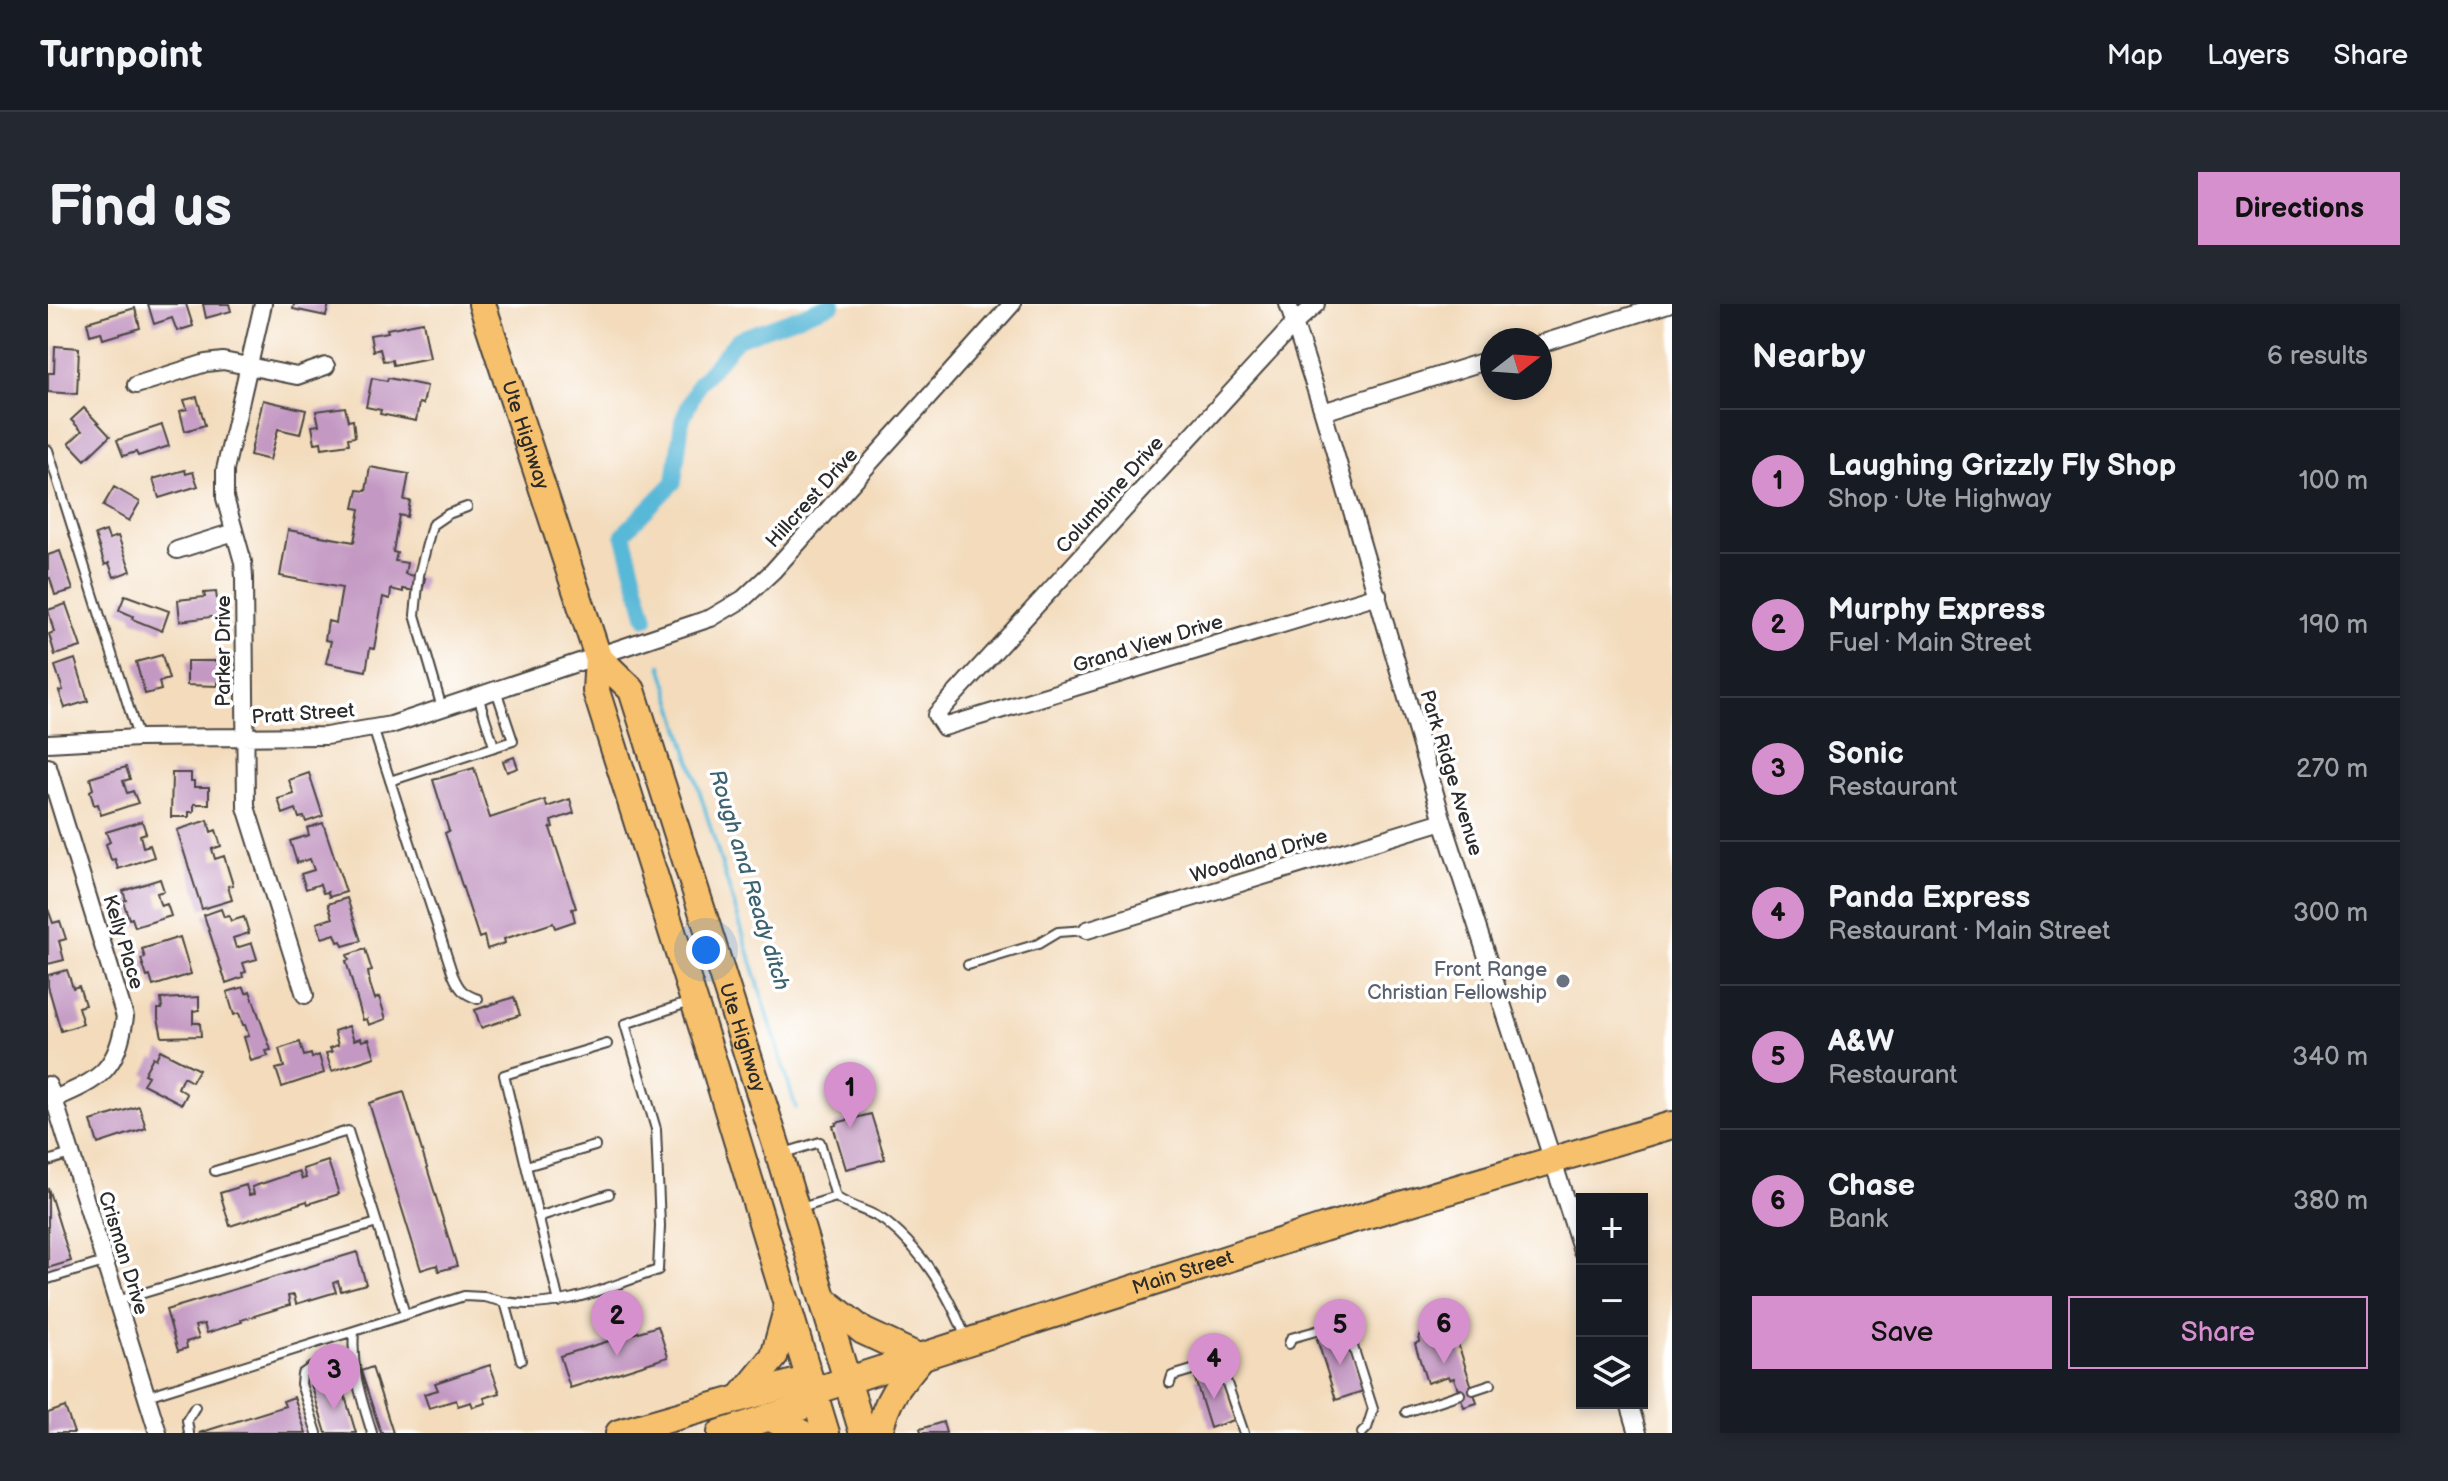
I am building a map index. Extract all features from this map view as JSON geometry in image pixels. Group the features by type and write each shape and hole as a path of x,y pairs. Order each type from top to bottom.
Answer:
{"main road":[{"name":"Ute Highway","path":"482,304 598,657 596,691 826,1433"},
{"name":"Ute Highway","path":"598,657 632,690 779,1154 863,1433"},
{"name":"Main Street","path":"721,1433 801,1407 814,1391 1309,1233 1672,1125"},
{"path":"824,1300 863,1331 921,1358 886,1405 879,1433"},
{"path":"741,1397 774,1357 788,1306"},
{"name":"Main Street","path":"619,1433 794,1383 814,1391"},
{"path":"769,1417 801,1433"}],"street":[{"name":"Parker Drive","path":"263,304 225,470 225,498 243,562 246,807 305,995"},
{"name":"Hillcrest Drive","path":"598,657 711,618 743,599 773,571 1012,304"},
{"name":"Park Ridge Avenue","path":"1288,304 1378,595 1443,821 1576,1232"},
{"name":"Columbine Drive","path":"936,715 1294,324 1316,304"},
{"path":"1552,340 1668,304"},
{"path":"136,385 206,363 223,361 297,376 326,366"},
{"path":"1323,412 1480,363"},
{"path":"177,550 234,532"},
{"name":"Grand View Drive","path":"936,715 944,727 1378,595"},
{"name":"Pratt Street","path":"48,743 138,738 326,736 373,728 442,708 598,657"},
{"name":"Kelly Place","path":"48,767 125,1017 121,1041 111,1064 78,1089 51,1092"},
{"name":"Woodland Drive","path":"1087,930 1443,821"},
{"name":"Crisman Drive","path":"51,1092 158,1433"},
{"path":"1631,1409 1638,1433"}],"lane":[{"path":"48,450 138,738"},
{"path":"442,708 415,615 419,575 432,525 448,514 467,507"},
{"path":"390,781 513,741 496,690"},
{"path":"478,696 494,746"},
{"path":"373,728 453,975 459,989 478,999"},
{"path":"968,965 1038,944 1058,932 1087,930"},
{"path":"147,1396 464,1296 525,1306 559,1302 658,1270 660,1226 656,1129 625,1024 694,1001"},
{"path":"559,1302 504,1075 607,1044"},
{"path":"215,1171 348,1131 405,1314"},
{"path":"779,1154 820,1142 836,1197 850,1206 872,1213 904,1239 953,1305 968,1343"},
{"path":"526,1166 595,1146"},
{"path":"48,1161 71,1154"},
{"path":"538,1217 609,1194"},
{"path":"796,1210 836,1197"},
{"path":"117,1301 377,1223"},
{"path":"48,1279 104,1262"},
{"path":"505,1302 521,1360"},
{"path":"1289,1344 1291,1338 1341,1324 1347,1328 1373,1409 1367,1428 1362,1433"},
{"path":"354,1331 352,1354 355,1377 372,1433"},
{"path":"317,1433 301,1384 302,1374 312,1367 352,1354"},
{"path":"1170,1383 1172,1376 1212,1364 1221,1366 1244,1433"},
{"path":"1473,1390 1491,1384"},
{"path":"1406,1412 1460,1394"},
{"path":"189,1433 187,1420 195,1407"}],"building":[{"path":"148,304 186,304 193,326 177,331 172,318 154,324"},
{"path":"203,304 229,304 231,311 206,318"},
{"path":"294,304 329,304 326,316 293,309"},
{"path":"135,308 140,328 103,339 101,332 90,335 87,322"},
{"path":"423,322 430,358 393,365 392,360 383,361 380,349 373,351 370,335"},
{"path":"55,346 79,348 77,394 48,392 48,373 54,373"},
{"path":"372,378 427,386 423,404 419,403 416,421 380,414 381,410 366,407"},
{"path":"197,397 205,425 185,431 180,411 187,409 184,400"},
{"path":"263,400 306,410 300,434 278,429 270,460 250,455"},
{"path":"345,407 348,421 353,420 355,437 348,438 349,444 322,448 321,442 315,443 312,426 319,425 316,411"},
{"path":"84,408 110,436 85,460 69,443 82,431 71,420"},
{"path":"162,425 169,446 138,456 136,452 123,456 117,440"},
{"path":"370,467 409,474 404,500 410,501 407,517 399,515 393,552 397,553 395,561 407,563 405,574 425,578 422,592 391,589 390,599 383,597 374,649 370,648 366,671 326,663 331,641 325,640 328,621 336,623 342,588 280,576 288,530 354,542 360,509 354,508 358,490 366,491"},
{"path":"185,470 186,474 193,472 198,486 159,498 153,479"},
{"path":"114,487 140,502 129,521 103,506"},
{"path":"106,531 109,539 118,536 131,571 114,577 109,563 105,565 95,535"},
{"path":"60,551 73,590 55,595 48,579 48,555"},
{"path":"216,592 219,616 180,621 178,600 205,597 204,593"},
{"path":"125,595 169,611 162,631 119,610"},
{"path":"66,604 81,647 55,655 49,634 54,632 48,610"},
{"path":"162,655 169,679 159,682 161,690 145,694 136,662"},
{"path":"75,659 88,701 65,708 55,666"},
{"path":"187,661 218,661 218,686 187,685"},
{"path":"514,757 518,768 507,772 503,761"},
{"path":"126,767 130,779 123,781 127,793 133,791 138,803 101,815 98,804 94,805 90,778"},
{"path":"474,768 490,818 545,800 547,807 570,799 574,813 551,821 553,827 550,828 576,908 572,909 575,921 555,928 553,923 504,939 505,943 487,949 484,936 479,938 445,833 449,831 433,780"},
{"path":"172,773 191,773 194,787 209,787 209,804 194,804 194,812 189,812 189,817 171,817"},
{"path":"309,773 323,816 306,822 304,817 299,818 296,809 283,814 278,799 294,794 289,780"},
{"path":"208,820 211,832 216,830 221,846 212,849 215,859 224,856 233,885 228,886 232,900 202,909 177,830"},
{"path":"142,821 146,833 140,835 143,847 150,845 154,857 118,869 115,859 111,860 106,832"},
{"path":"323,823 346,892 329,897 328,892 323,893 320,884 306,889 301,874 314,870 310,859 297,863 290,841 309,835 307,828"},
{"path":"160,879 164,891 157,893 159,901 161,906 167,904 171,916 135,927 123,901 126,900 123,891"},
{"path":"347,898 361,941 343,946 335,934 322,938 317,923 333,918 328,904"},
{"path":"48,909 53,923 60,921 66,939 59,941 64,960 48,964"},
{"path":"221,909 224,917 229,916 231,921 244,917 249,933 233,938 236,948 252,943 257,959 243,963 246,972 242,973 243,977 226,983 204,915"},
{"path":"180,937 191,974 153,986 141,959 145,958 142,949"},
{"path":"365,949 372,971 368,972 370,984 375,999 379,997 386,1019 369,1025 367,1019 363,1020 346,961 349,960 347,955"},
{"path":"67,970 73,988 79,986 85,1005 78,1007 83,1024 61,1031 48,986 48,975"},
{"path":"244,987 246,993 250,991 271,1050 266,1051 268,1056 251,1061 244,1037 249,1036 239,1013 234,1015 227,992"},
{"path":"199,997 199,1010 193,1011 193,1023 200,1023 201,1036 162,1037 158,1018 158,1009 162,1009 161,999"},
{"path":"514,997 520,1015 481,1028 475,1010"},
{"path":"349,1026 354,1040 369,1039 375,1057 332,1071 326,1053 332,1052 330,1048 338,1045 334,1031"},
{"path":"300,1042 304,1056 311,1054 312,1058 319,1055 324,1073 282,1087 276,1069 284,1067 279,1049"},
{"path":"160,1050 199,1070 192,1082 183,1077 178,1088 187,1094 182,1104 143,1084 148,1076 144,1074"},
{"path":"404,1092 457,1266 439,1271 437,1265 421,1270 369,1103"},
{"path":"139,1106 146,1128 98,1144 91,1121"},
{"path":"871,1114 885,1159 846,1169 833,1126"},
{"path":"328,1161 339,1194 230,1226 220,1193 246,1185 249,1195 254,1194 252,1187 299,1171 302,1179 306,1178 303,1169"},
{"path":"48,1188 71,1261 48,1268"},
{"path":"357,1252 366,1284 341,1291 338,1281 333,1283 336,1292 296,1304 294,1295 288,1296 290,1305 207,1333 204,1324 195,1326 199,1338 186,1342 187,1348 178,1351 166,1310"},
{"path":"658,1326 668,1357 570,1388 560,1356"},
{"path":"1440,1326 1448,1328 1449,1333 1454,1331 1477,1403 1464,1407 1454,1378 1450,1379 1449,1376 1427,1383 1415,1344 1420,1342 1419,1337 1424,1331"},
{"path":"1344,1331 1363,1391 1336,1400 1317,1339"},
{"path":"490,1365 500,1393 484,1398 486,1403 473,1407 471,1402 458,1406 456,1400 429,1408 424,1394 438,1390 435,1383"},
{"path":"372,1367 393,1433 381,1433 361,1371"},
{"path":"1219,1371 1234,1420 1210,1428 1195,1379"},
{"path":"330,1379 332,1386 341,1383 356,1433 326,1433 311,1384"},
{"path":"294,1397 306,1433 199,1433 285,1406 283,1401"},
{"path":"65,1407 74,1433 48,1433 48,1413"},
{"path":"943,1422 946,1433 921,1433 920,1429"}],"waterway":[{"name":"Rough and Ready ditch","path":"646,618 623,534 674,482 682,421 698,384 738,339 833,304"},
{"name":"Rough and Ready ditch","path":"661,665 796,1108"}],"place":[{"name":"Front Range Christian Fellowship","path":"1563,981"},
{"name":"Laughing Grizzly Fly Shop","path":"850,1128"},
{"name":"Murphy Express","path":"617,1356"},
{"name":"Chase","path":"1444,1364"},
{"name":"A&W","path":"1340,1365"},
{"name":"Panda Express","path":"1214,1399"},
{"name":"Sonic","path":"334,1410"}]}
